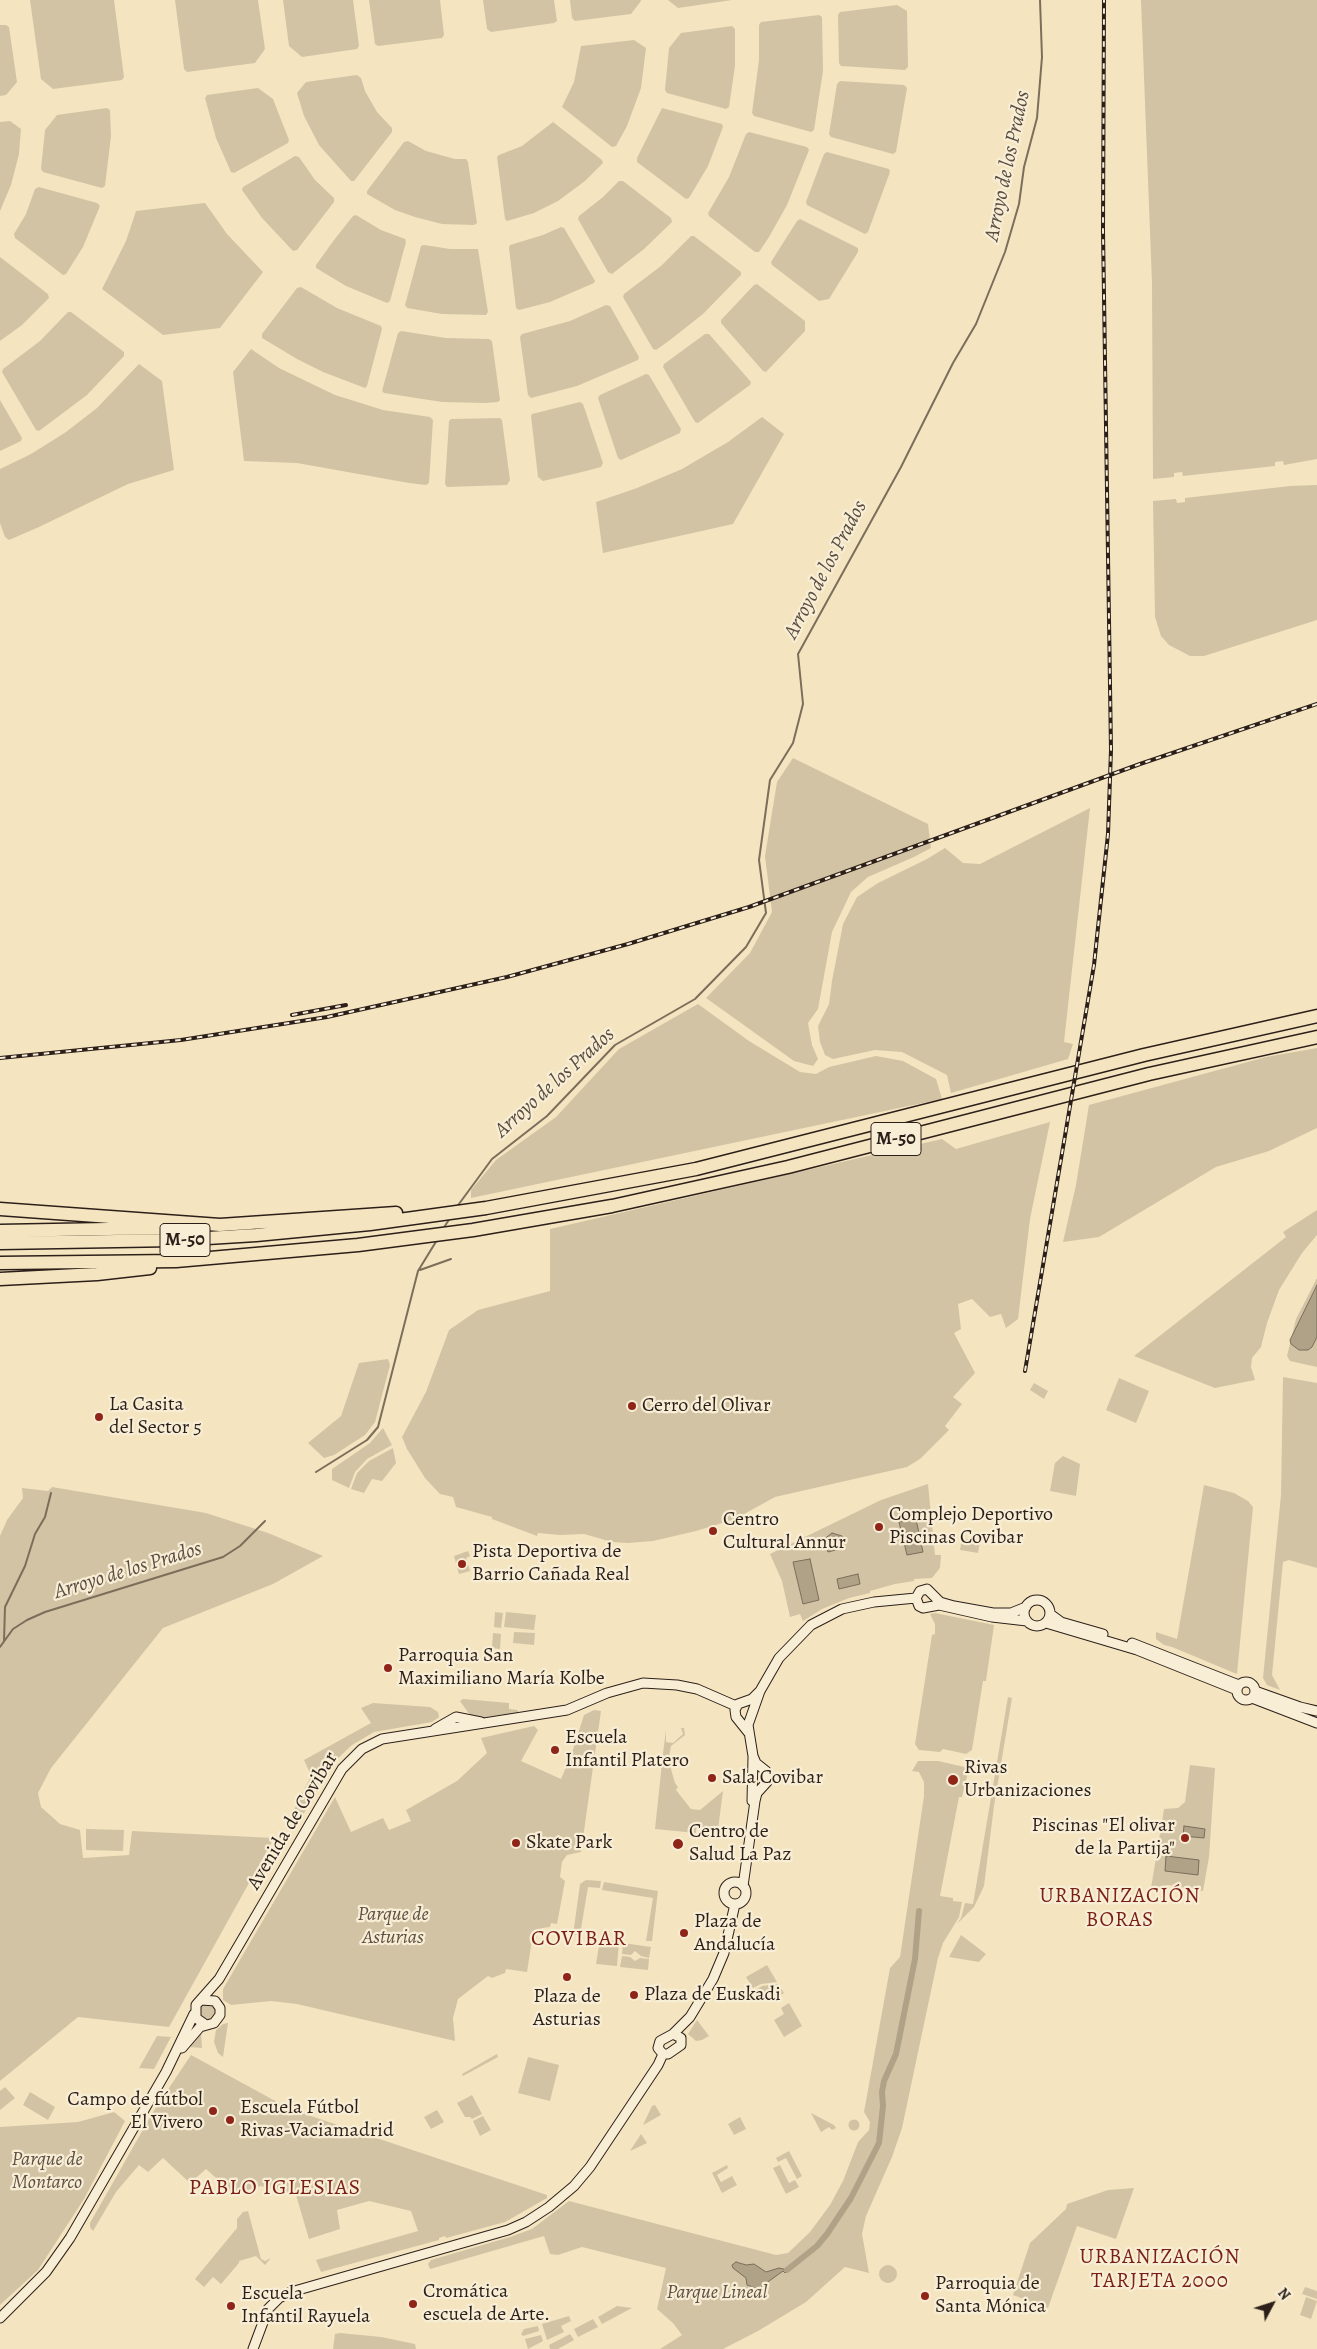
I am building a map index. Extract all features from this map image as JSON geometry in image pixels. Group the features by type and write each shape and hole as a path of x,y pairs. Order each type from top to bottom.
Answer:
{"highway":[{"name":"M-50","path":"0,1243 175,1240 486,1208 696,1168 1144,1054 1317,1016"},
{"name":"M-50","path":"0,1263 176,1261 358,1245 473,1230 612,1206 788,1167 1149,1074 1317,1036"},
{"path":"0,1210 220,1225"},
{"path":"0,1231 373,1219"},
{"path":"0,1279 97,1274 148,1268 176,1261"}],"street":[{"path":"916,1598 920,1591 931,1591 933,1601"},
{"path":"916,1598 921,1607 933,1601 993,1613 1011,1613 1026,1607"},
{"path":"745,1863 733,1882 728,1884 723,1892 726,1901 733,1904 745,1898 746,1892 743,1886 745,1863 753,1809 757,1793 769,1777 756,1763 753,1756 748,1732 751,1714 760,1691 786,1649 811,1625 826,1616 858,1604 916,1598"},
{"path":"1027,1621 1024,1612 1026,1607 1030,1602 1039,1600 1047,1605 1048,1618"},
{"path":"933,1601 992,1618 1027,1621 1034,1626 1048,1618 1238,1687"},
{"path":"1238,1687 1244,1681 1250,1682 1253,1694"},
{"name":"Avenida de Covibar","path":"202,2000 220,1979 342,1769 357,1752 372,1743 433,1730 458,1728 567,1710 607,1693 643,1683 677,1685 697,1689 736,1706"},
{"path":"1238,1687 1241,1698 1247,1700 1253,1694"},
{"path":"748,1732 735,1713 736,1706 760,1691"},
{"path":"1253,1694 1317,1711"},
{"path":"1253,1694 1317,1723"},
{"path":"745,1702 750,1705 751,1714"},
{"path":"739,1719 743,1720 751,1714"},
{"name":"Avenida de Covibar","path":"433,1730 456,1717 484,1723"},
{"path":"753,1756 753,1809"},
{"path":"753,1777 758,1769 762,1769"},
{"path":"753,1777 757,1785 763,1785"},
{"path":"733,1882 743,1886"},
{"path":"663,2054 658,2048 660,2041 677,2036 719,1966 732,1920 733,1904"},
{"name":"Avenida de Covibar","path":"214,2001 220,1979"},
{"path":"0,2318 46,2272 70,2238 175,2055 194,2014 196,2005 202,2000 214,2001 220,2008 220,2015 214,2023 206,2025 191,2035 175,2055"},
{"path":"194,2014 198,2021 206,2025"},
{"path":"663,2054 668,2054 681,2046 677,2036"},
{"path":"253,2349 268,2309 279,2298 291,2292 508,2230 537,2215 574,2186 590,2167 658,2065 663,2054"}],"green space":[{"path":"30,0 114,0 124,77 122,80 53,89 41,79"},
{"path":"175,0 258,0 265,49 255,63 187,72 184,69"},
{"path":"283,0 353,0 359,46 357,49 302,57 289,46"},
{"path":"369,0 440,0 444,35 442,38 378,46 375,44"},
{"path":"483,0 554,0 557,21 491,32 487,29"},
{"path":"570,0 641,1 631,14 575,21 572,18"},
{"path":"668,0 732,0 678,8"},
{"path":"1141,0 1317,0 1317,459 1284,465 1283,461 1275,462 1275,466 1183,476 1182,472 1174,473 1174,477 1153,479 1152,283"},
{"path":"897,5 907,11 908,67 905,70 841,66 839,63 838,15 840,12"},
{"path":"819,15 822,17 823,71 814,130 811,132 754,116 752,113 759,60 759,25 761,22"},
{"path":"0,25 9,27 17,82 6,95 0,96"},
{"path":"732,26 735,29 735,66 729,107 726,109 667,93 665,90 669,48 681,33"},
{"path":"634,40 646,48 641,88 627,126 616,146 612,147 562,107 574,82 581,46"},
{"path":"357,75 361,78 365,91 377,112 392,128 392,132 354,181 351,181 319,145 304,116 297,93 306,82"},
{"path":"840,81 904,85 907,88 896,152 893,154 831,137 829,134 837,84"},
{"path":"258,88 273,99 289,140 288,143 234,173 231,172 216,138 205,98 207,95"},
{"path":"107,108 110,110 111,136 105,186 102,188 43,172 41,169 45,130 57,115"},
{"path":"662,108 722,124 723,127 708,166 689,198 686,199 637,162 637,158"},
{"path":"10,121 21,129 19,154 11,185 0,211 0,122"},
{"path":"553,122 602,160 603,163 585,181 558,201 534,213 507,221 505,219 497,157 522,146"},
{"path":"749,132 807,147 809,150 787,205 759,252 755,252 709,216 708,213 729,177 746,134"},
{"path":"408,141 426,151 455,159 466,159 477,223 474,225 442,224 415,217 395,210 367,194 367,191 404,142"},
{"path":"827,152 889,169 890,172 868,232 865,234 807,205 806,202 824,154"},
{"path":"295,156 299,157 315,180 334,198 334,202 297,250 293,251 262,218 242,190 243,187"},
{"path":"619,181 623,181 671,218 672,222 644,249 612,274 608,272 578,219 579,216 603,197"},
{"path":"39,187 97,203 100,206 83,247 66,274 63,275 15,238 14,234 26,214 35,189"},
{"path":"205,203 227,234 263,272 220,328 163,335 102,289 126,241 136,211"},
{"path":"356,215 381,230 405,239 406,242 390,301 387,303 346,286 316,268 316,265 334,240 353,216"},
{"path":"800,219 858,248 858,252 829,299 819,301 772,265 771,262"},
{"path":"561,227 564,228 595,281 594,283 550,302 519,310 516,308 510,245 543,235"},
{"path":"691,236 694,236 741,272 741,275 703,314 656,350 653,349 623,297 624,294 661,266"},
{"path":"421,246 450,249 478,249 488,312 486,315 442,314 407,308 405,305"},
{"path":"0,257 48,294 49,298 22,325 0,341"},
{"path":"757,284 805,321 805,331 766,372 763,371 721,323 721,320"},
{"path":"301,287 337,308 381,326 382,329 365,388 323,372 262,338 262,334 297,288"},
{"path":"606,305 610,306 639,357 638,360 577,386 531,398 528,395 520,337 522,334 570,321"},
{"path":"68,312 71,312 124,352 124,356 87,395 39,431 36,430 2,372 3,369 40,341"},
{"path":"401,331 446,338 489,339 492,341 500,400 498,402 485,403 442,402 384,393 382,391 398,333"},
{"path":"705,334 709,334 751,382 750,385 698,423 695,422 663,367 664,364"},
{"path":"251,349 279,368 335,395 383,410 430,417 433,420 429,483 426,485 409,483 297,463 244,461 233,372"},
{"path":"139,364 162,381 174,470 128,484 9,540 5,537 0,523 0,469 31,454 66,432 97,408"},
{"path":"646,374 649,375 681,429 680,433 621,460 618,458 598,398 600,395"},
{"path":"0,400 22,438 21,441 0,451"},
{"path":"580,402 583,404 603,463 601,467 543,481 538,477 531,416 532,414"},
{"path":"762,417 784,434 733,524 603,553 596,502 637,488 682,469 728,442"},
{"path":"500,418 502,420 510,480 507,485 447,487 445,484 449,421 451,419"},
{"path":"1317,485 1317,620 1204,656 1190,656 1169,645 1161,636 1155,617 1153,501 1176,499 1177,503 1185,502 1185,498 1290,486"},
{"path":"793,758 928,824 931,848 868,877 851,892 832,932 818,1009 808,1023 812,1045 818,1059 813,1066 794,1061 706,998 750,953 772,912 765,856 777,782"},
{"path":"1090,808 1064,1042 1073,1044 1068,1059 951,1093 947,1075 902,1052 875,1050 833,1059 825,1055 820,1042 818,1026 829,1004 843,924 857,897 878,883 945,848 963,863 980,864"},
{"path":"698,1004 749,1041 800,1072 816,1074 829,1067 876,1056 903,1061 936,1079 942,1099 471,1198 471,1190 496,1160 556,1117 619,1049"},
{"path":"1317,1048 1317,1128 1269,1151 1216,1167 1099,1237 1063,1242 1076,1185 1089,1105 1266,1057"},
{"path":"1050,1122 1030,1219 1018,1319 1006,1328 1001,1314 990,1317 972,1299 958,1304 961,1329 954,1333 975,1373 953,1397 962,1404 945,1426 949,1430 920,1459 907,1467 775,1497 735,1519 696,1531 653,1541 628,1543 612,1542 584,1534 560,1535 538,1533 537,1536 492,1519 492,1517 456,1507 453,1497 440,1494 425,1478 407,1449 402,1437 426,1392 449,1330 478,1310 550,1291 550,1229 942,1139 956,1149"},
{"path":"1317,1210 1317,1235 1302,1253 1279,1290 1267,1323 1261,1347 1252,1358 1251,1367 1255,1380 1215,1388 1134,1356 1286,1237 1283,1232"},
{"path":"1317,1278 1317,1367 1290,1361 1287,1356 1296,1319"},
{"path":"388,1359 390,1365 375,1422 365,1435 334,1455 324,1458 308,1443 341,1416 359,1363"},
{"path":"1283,1377 1317,1383 1317,1568 1289,1560 1283,1562 1272,1675 1280,1690 1267,1685 1263,1678 1281,1495"},
{"path":"1119,1378 1149,1391 1136,1423 1106,1410"},
{"path":"1034,1383 1048,1391 1044,1399 1030,1390"},
{"path":"383,1428 392,1445 367,1459 355,1472 349,1488 332,1480 332,1469 370,1443"},
{"path":"393,1448 396,1463 382,1481 372,1479 364,1493 351,1489 357,1473 369,1461"},
{"path":"1063,1456 1080,1464 1076,1496 1050,1491 1055,1463"},
{"name":"Complejo Deportivo Piscinas Covibar","path":"928,1484 935,1555 941,1555 940,1568 932,1578 914,1579 914,1581 895,1584 849,1598 822,1609 803,1621 800,1614 790,1617 782,1581 770,1554 881,1500"},
{"path":"1204,1485 1234,1493 1248,1501 1253,1507 1237,1674 1164,1645 1156,1639 1156,1632 1177,1639"},
{"path":"52,1487 206,1513 268,1533 323,1556 273,1584 163,1628 51,1768 38,1793 41,1807 60,1824 80,1830 83,1858 129,1855 132,1831 274,1838 169,2027 78,2017 0,2081 0,1536 7,1520 23,1498 22,1488 48,1491"},
{"path":"962,1538 980,1541 978,1553 960,1550"},
{"name":"Pista Deportiva de Barrio Cañada Real","path":"468,1551 470,1556 466,1558 470,1571 459,1574 454,1556"},
{"path":"495,1612 503,1613 501,1628 494,1627"},
{"path":"506,1612 536,1615 534,1630 504,1627"},
{"path":"935,1613 994,1625 986,1681 983,1681 972,1750 966,1754 943,1749 940,1752 919,1750 915,1744 932,1635 935,1634 935,1624 930,1614"},
{"path":"514,1632 535,1633 534,1645 513,1643"},
{"path":"493,1633 501,1634 500,1649 492,1648"},
{"path":"1008,1697 1012,1698 994,1806 984,1886 974,1907 957,1924 961,1918 965,1903 973,1904"},
{"path":"463,1699 509,1703 509,1709 518,1710 518,1713 487,1717 486,1719 472,1718 460,1701"},
{"path":"373,1703 430,1707 438,1712 439,1717 432,1722 374,1732 352,1745 332,1764 295,1829 288,1822 310,1778 310,1773 304,1760 371,1723 361,1708"},
{"name":"Parque de Asturias","path":"594,1710 601,1711 581,1852 567,1855 562,1862 560,1877 565,1881 557,1924 551,1923 550,1927 542,1928 537,1934 536,1940 532,1940 527,1972 506,1969 505,1973 492,1978 488,1976 458,1999 453,2018 455,2041 297,2004 271,2001 231,2005 223,2000 223,1989 335,1797 351,1832 383,1818 389,1830 411,1821 406,1810 457,1781 487,1753 481,1738 534,1726 538,1730 521,1761 561,1779 572,1753 584,1715"},
{"path":"681,1728 684,1728 685,1735 671,1746 669,1757 664,1757 662,1761 666,1730 666,1742 673,1743 683,1734"},
{"name":"Parque Lineal","path":"918,1761 938,1761 969,1768 962,1797 959,1797 940,1896 962,1902 959,1917 943,1943 938,1958 902,2128 892,2157 866,2216 862,2234 869,2273 845,2267 806,2302 758,2331 723,2349 660,2349 682,2335 673,2323 657,2309 666,2268 582,2247 558,2255 550,2254 544,2236 430,2269 428,2264 431,2260 532,2229 569,2201 776,2255 788,2253 810,2232 830,2205 843,2181 858,2142 869,2130 870,2122 864,2112 890,1968 900,1957 924,1796 924,1782 919,1772 912,1771"},
{"path":"669,1762 678,1787 676,1790 691,1809 700,1810 723,1791 718,1829 701,1827 701,1829 696,1829 696,1833 655,1829 662,1763"},
{"name":"Piscinas \"El olivar de la Partija\"","path":"1190,1765 1215,1768 1209,1857 1203,1891 1169,1885 1151,1888 1164,1809 1178,1808 1185,1802"},
{"path":"86,1829 124,1830 123,1851 86,1850"},
{"path":"586,1880 601,1881 600,1888 588,1887 580,1935 573,1935 580,1884"},
{"path":"604,1882 658,1891 652,1941 646,1941 653,1898 602,1890"},
{"path":"961,1935 986,1954 979,1962 949,1957"},
{"path":"600,1939 619,1942 617,1966 596,1964"},
{"path":"623,1943 651,1947 649,1958 641,1956 635,1951 631,1955 622,1954"},
{"path":"622,1956 630,1957 635,1961 640,1958 649,1959 648,1970 620,1967"},
{"path":"767,1965 777,1982 761,1984 753,1988 746,1977"},
{"path":"778,1984 784,1993 774,1999 770,1993 759,1999 754,1991 762,1986"},
{"path":"208,2003 214,2006 217,2012 214,2018 208,2021 202,2018 199,2012 202,2006"},
{"path":"789,2003 802,2026 784,2037 774,2020 784,2014 781,2008"},
{"path":"697,2020 709,2036 696,2041 688,2034"},
{"path":"228,2023 223,2057 218,2053 214,2042 216,2030 223,2024"},
{"path":"201,2033 202,2048 189,2047 194,2038"},
{"path":"157,2036 171,2037 154,2069 139,2068"},
{"path":"497,2054 498,2057 463,2076 462,2074"},
{"path":"191,2055 290,2109 547,2195 547,2198 505,2222 446,2238 445,2236 439,2238 439,2240 321,2272 316,2260 418,2231 411,2211 369,2201 337,2210 340,2229 309,2239 296,2195 261,2186 234,2194 206,2169 190,2183 163,2158 148,2172 139,2165 116,2192 93,2231 90,2223 153,2112"},
{"path":"528,2057 559,2065 550,2101 518,2093"},
{"path":"5,2087 15,2098 0,2110 0,2091"},
{"path":"30,2092 55,2107 48,2120 23,2105"},
{"path":"472,2095 482,2114 472,2119 465,2117 457,2103"},
{"path":"655,2105 661,2115 643,2125 652,2106"},
{"path":"437,2110 444,2122 431,2129 424,2117"},
{"name":"Parque de Montarco","path":"114,2112 125,2121 84,2199 38,2270 0,2305 0,2127 78,2122"},
{"path":"811,2113 834,2125 836,2128 832,2130 829,2127 821,2132"},
{"path":"483,2116 491,2130 480,2136 473,2121"},
{"path":"740,2117 746,2129 734,2135 728,2124"},
{"path":"852,2120 856,2120 859,2125 858,2129 852,2130 849,2127 849,2123"},
{"path":"641,2134 647,2143 630,2151"},
{"path":"789,2151 802,2176 797,2179 786,2158 778,2162 776,2158"},
{"path":"727,2165 728,2168 717,2175 721,2182 732,2176 737,2185 722,2193 712,2173"},
{"path":"780,2165 789,2183 795,2180 799,2187 786,2194 773,2168"},
{"path":"1134,2188 1116,2239 1077,2226 1048,2308 1013,2295 1030,2243 1066,2209 1067,2204 1108,2190"},
{"path":"248,2211 261,2259 265,2261 271,2258 265,2265 256,2256 239,2261 221,2284 213,2277 204,2287 195,2279 237,2228 237,2219 243,2212"},
{"path":"888,2265 894,2268 897,2274 894,2280 888,2283 882,2280 879,2274 882,2268"},
{"path":"1305,2287 1317,2291 1317,2299 1302,2294"},
{"path":"1306,2297 1317,2301 1311,2319 1300,2315"},
{"path":"617,2306 632,2308 602,2324 598,2317"},
{"path":"569,2316 571,2321 561,2326 564,2332 547,2340 542,2324"},
{"path":"593,2319 598,2327 578,2337 574,2329"},
{"path":"538,2326 539,2331 523,2336 521,2334 524,2329"},
{"path":"335,2334 381,2337 415,2344 416,2349 333,2349"},
{"path":"570,2334 574,2340 558,2349 550,2349 549,2345"},
{"path":"541,2335 543,2341 528,2349 525,2339"}],"shaded area":[{"path":"1317,1285 1317,1337 1312,1347 1308,1350 1299,1350 1291,1344 1290,1340"},
{"path":"916,1519 923,1552 907,1555 899,1522"},
{"path":"832,1533 842,1536 843,1548 828,1552 823,1540"},
{"path":"810,1559 819,1600 803,1604 793,1562"},
{"path":"858,1574 860,1584 839,1589 837,1579"},
{"path":"1184,1826 1205,1829 1204,1838 1183,1836"},
{"path":"1166,1856 1199,1860 1198,1875 1165,1871"},
{"path":"736,2262 746,2265 754,2264 766,2272 779,2268 788,2270 785,2273 783,2271 758,2289 747,2285 746,2278 733,2268 732,2265"}],"waterway":[{"name":"Arroyo de los Prados","path":"456,1208 492,1159 547,1116 615,1045 695,999 746,947 766,913 759,860 770,780 793,743 803,704 798,654 901,467 953,363 976,324 1005,252 1019,204 1024,167 1037,118 1042,57 1040,0"},
{"name":"Arroyo de los Prados","path":"443,1229 450,1218"},
{"name":"Arroyo de los Prados","path":"316,1472 367,1440 378,1427 418,1271 437,1240"},
{"path":"420,1270 451,1259"},
{"path":"4,1641 5,1607 25,1566 35,1534 45,1517 51,1493"},
{"name":"Arroyo de los Prados","path":"0,1647 13,1629 45,1612 223,1557 240,1546 265,1521"},
{"path":"787,2270 817,2246 827,2234 851,2198 879,2143 883,2106 882,2092 884,2081 896,2054 915,1959 919,1911"}],"railway":[{"path":"1025,1371 1094,965 1108,834 1111,750 1103,231 1104,0"},
{"path":"0,1058 181,1040 327,1017 507,977 628,944 749,907 1140,764 1317,704"},
{"path":"292,1015 346,1005"}],"place":[{"name":"Cerro del Olivar","path":"632,1406"},
{"name":"La Casita del Sector 5","path":"99,1417"},
{"name":"Complejo Deportivo Piscinas Covibar","path":"879,1527"},
{"name":"Centro Cultural Annur","path":"713,1531"},
{"name":"Pista Deportiva de Barrio Cañada Real","path":"462,1564"},
{"name":"Parroquia San Maximiliano María Kolbe","path":"388,1668"},
{"name":"Escuela Infantil Platero","path":"555,1750"},
{"name":"Sala Covibar","path":"712,1778"},
{"name":"Rivas Urbanizaciones","path":"953,1780"},
{"name":"Piscinas \"El olivar de la Partija\"","path":"1185,1838"},
{"name":"Skate Park","path":"516,1843"},
{"name":"Centro de Salud La Paz","path":"678,1844"},
{"name":"Plaza de Andalucía","path":"684,1933"},
{"name":"Plaza de Asturias","path":"567,1977"},
{"name":"Plaza de Euskadi","path":"634,1995"},
{"name":"Campo de fútbol El Vivero","path":"213,2111"},
{"name":"Escuela Fútbol Rivas-Vaciamadrid","path":"230,2120"},
{"name":"Parroquia de Santa Mónica","path":"925,2296"},
{"name":"Cromática escuela de Arte.","path":"413,2304"},
{"name":"Escuela Infantil Rayuela","path":"231,2306"}],"district":[{"name":"URBANIZACIÓN BORAS","path":"1120,1909"},
{"name":"COVIBAR","path":"579,1940"},
{"name":"PABLO IGLESIAS","path":"275,2189"},
{"name":"URBANIZACIÓN TARJETA 2000","path":"1160,2270"}]}
